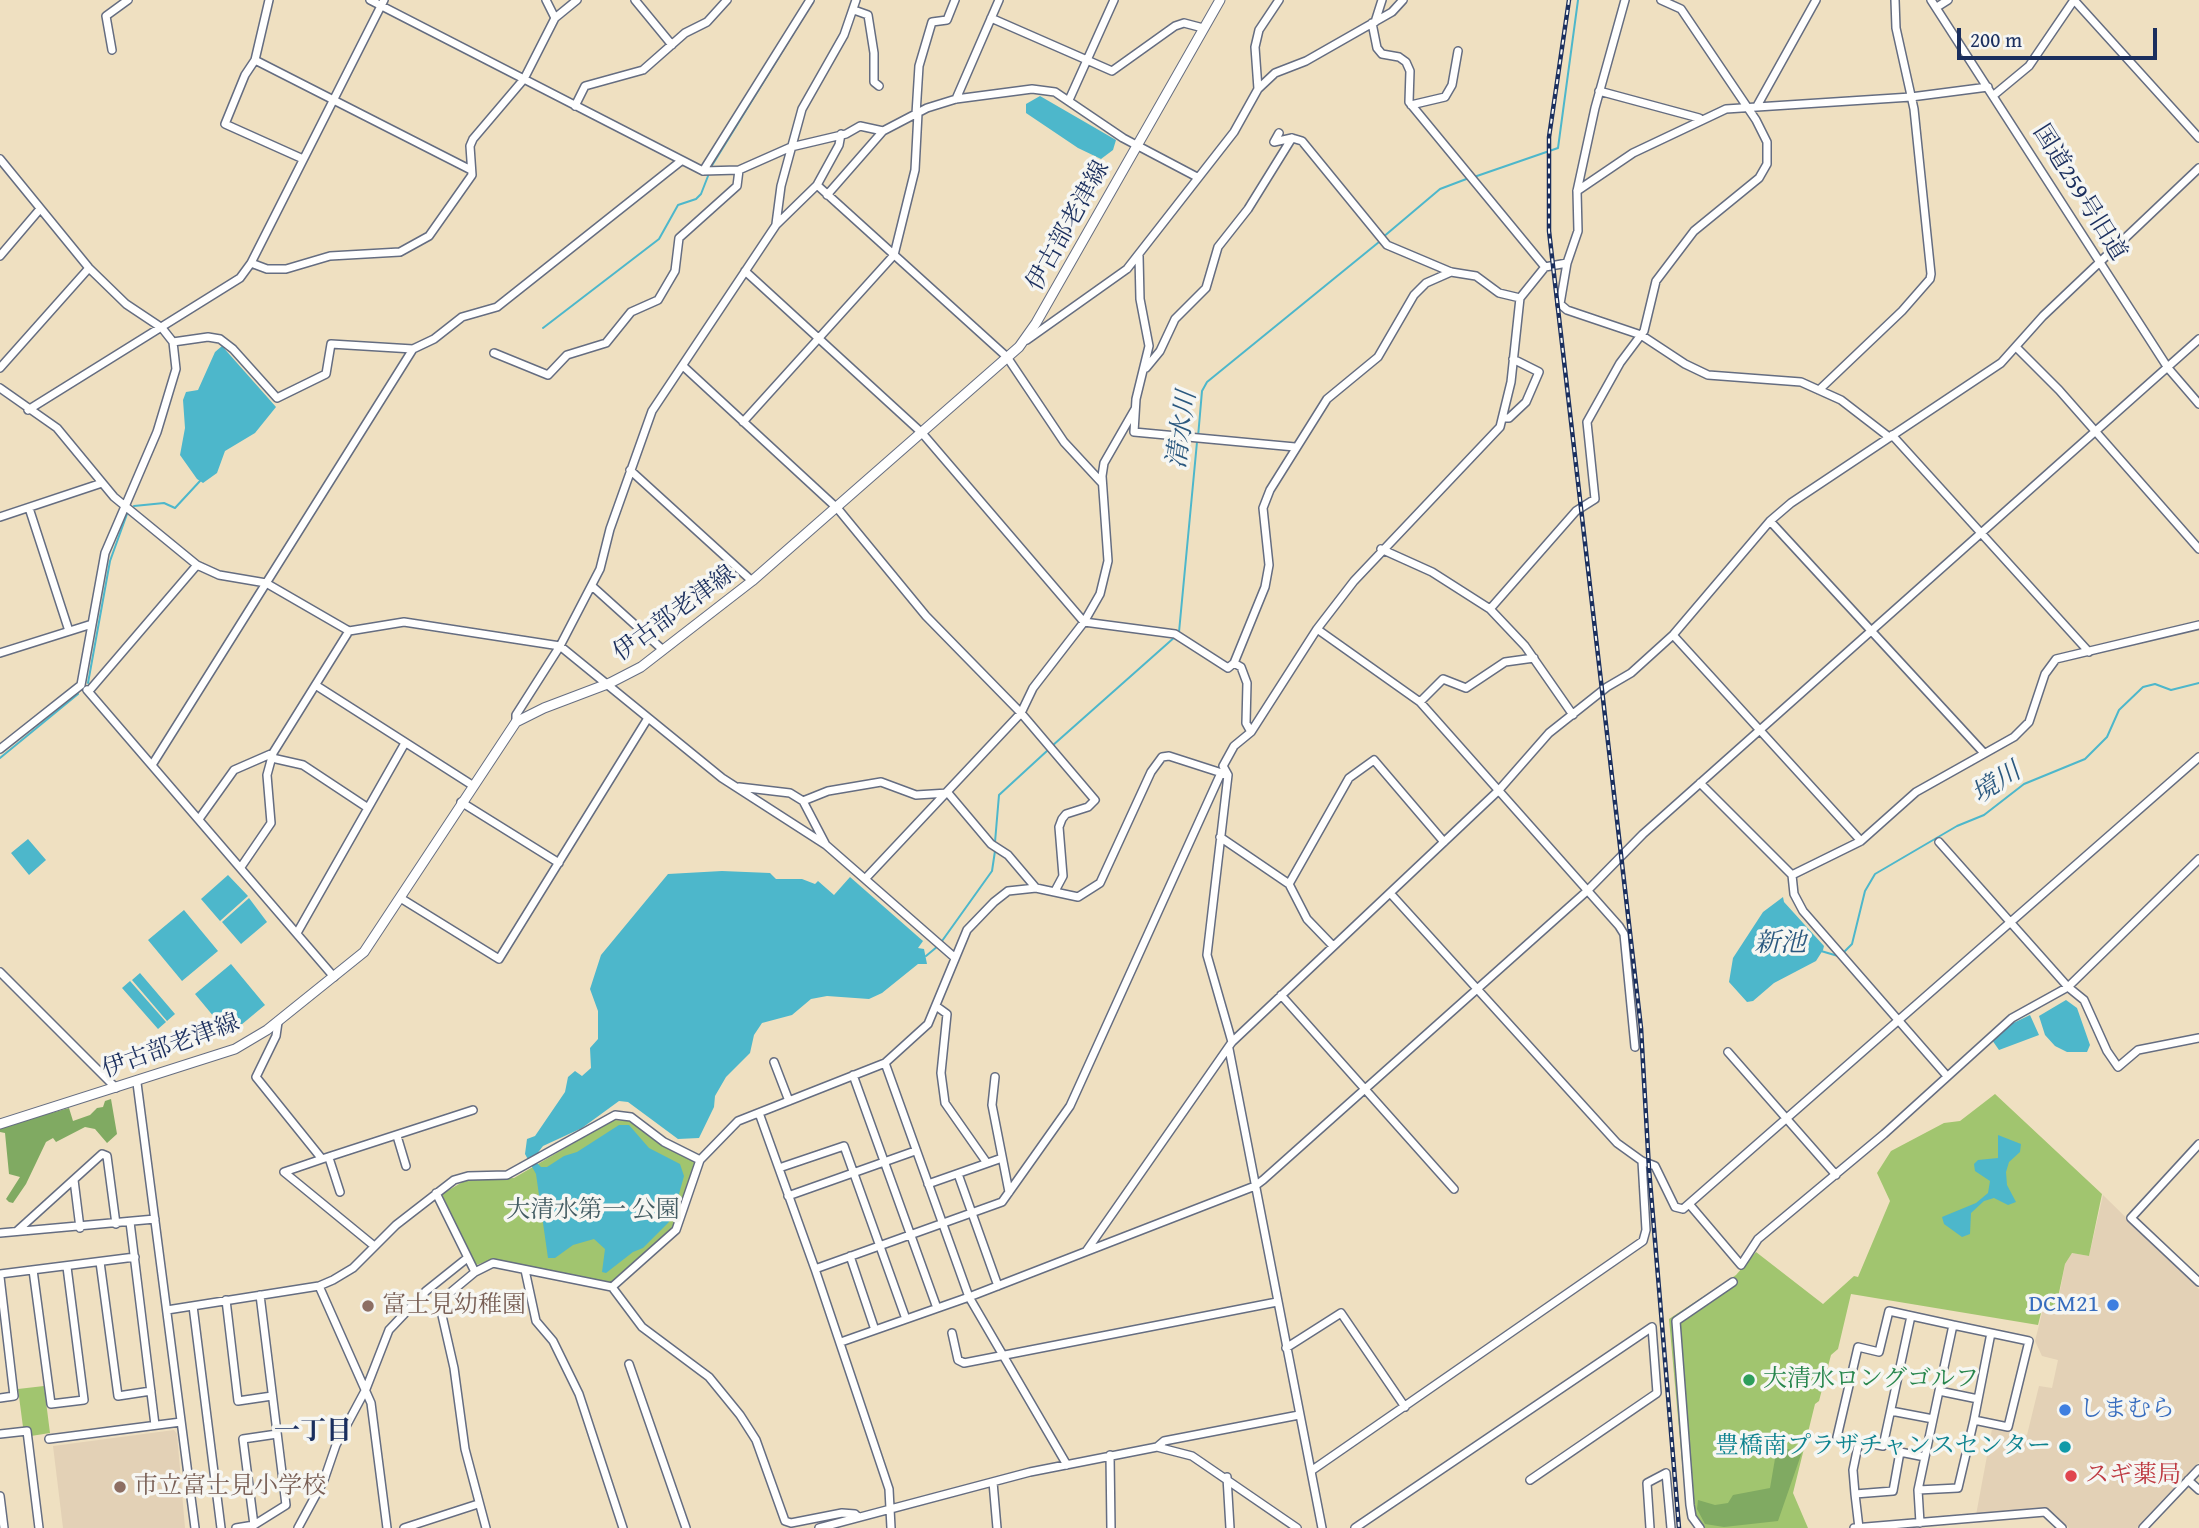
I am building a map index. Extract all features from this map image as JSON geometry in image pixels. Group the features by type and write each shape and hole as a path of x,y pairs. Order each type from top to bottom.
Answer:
{"main road":[{"name":"伊古部老津線","path":"0,1124 137,1083 235,1049 278,1022 375,940 461,802 516,722 544,708 610,683 663,650 752,581 838,509 1019,347 1036,323 1220,0"}],"street":[{"path":"112,50 106,16 128,0"},
{"path":"269,0 255,60 245,75 225,124 303,159"},
{"path":"370,0 382,3 703,171 739,170 790,147 841,134 860,125 883,131"},
{"path":"546,0 555,19"},
{"path":"251,263 267,269 286,270 330,256 400,252 429,236 471,175 470,146 473,139 524,79 555,19 577,0"},
{"path":"635,0 672,45"},
{"path":"575,106 589,83 603,82 643,70 685,33 707,22 727,0"},
{"path":"703,171 810,0"},
{"path":"776,225 790,147 802,109 844,34 856,0"},
{"path":"743,422 894,255 915,170 919,66 932,22 947,20 955,0"},
{"path":"956,99 999,0"},
{"path":"1069,100 1114,0"},
{"path":"1258,89 1255,47 1259,30 1279,0"},
{"path":"1382,0 1373,23 1377,48 1382,54 1399,57 1406,62 1411,105 1545,267"},
{"path":"1019,347 1117,276 1139,255 1234,132 1258,89 1275,73 1306,61 1392,12 1404,0"},
{"path":"1625,0 1599,91 1577,191 1578,231 1567,263 1560,304 1567,310 1641,335 1685,365 1708,375 1801,382 1841,400 1891,436 2088,652"},
{"path":"1490,610 1576,511 1595,499 1587,422 1620,363 1641,335 1650,314 1653,287 1694,231 1764,170 1768,157 1767,142 1747,107 1681,9 1661,0"},
{"path":"1757,106 1816,0"},
{"path":"1819,390 1930,279 1911,97 1896,29 1895,0"},
{"name":"国道259号旧道","path":"1931,0 2168,368 2199,404"},
{"path":"1937,7 1948,0"},
{"path":"1994,95 2029,65 2074,0 2199,138"},
{"path":"28,410 240,278 251,263 382,3"},
{"path":"854,10 867,15 874,53 874,82 879,86"},
{"path":"991,18 1112,71 1175,26 1184,23 1203,28"},
{"path":"1411,105 1445,97 1452,85 1458,51"},
{"path":"255,60 471,170"},
{"path":"1577,191 1633,153 1700,118 1726,108 1911,97 1973,86 1988,87"},
{"path":"827,195 883,131 956,99 1032,89 1055,92 1136,145 1197,177"},
{"path":"1599,91 1700,118"},
{"path":"1279,133 1274,142 1292,138 1302,141 1381,238 1451,272 1476,276 1499,293 1520,298"},
{"path":"516,722 516,715 560,646 592,586 652,411 776,225 817,185 839,145 841,134"},
{"path":"1145,369 1160,351 1175,319 1206,288 1218,247 1248,209 1292,138"},
{"path":"0,159 89,268 126,304 162,328 173,342 176,369 165,407 106,553 81,685 0,749"},
{"path":"173,342 208,337 220,339 233,349 277,398 326,374 331,344 413,349 434,339 462,317 497,307 681,161"},
{"path":"1086,1251 1231,1046 1281,995 1499,790 1549,733 1607,687 1631,673 1673,635 1770,521 1791,503 2001,363 2099,262 2199,168"},
{"path":"494,353 548,375 567,355 606,343 631,312 658,300 675,271 679,238 737,186 739,170"},
{"path":"817,185 1007,357 1064,442 1102,483"},
{"path":"0,256 40,209"},
{"path":"1139,255 1140,299 1149,346 1135,409 1133,429 1137,434 1295,447"},
{"path":"1321,1528 1255,1186 1231,1046 1207,955 1220,837 1225,774 1223,766 1234,746 1251,732 1317,629 1381,549 1500,427 1513,359 1520,298 1545,267 1567,263"},
{"path":"0,368 89,268"},
{"path":"745,271 922,433 1084,622 1177,636 1228,668 1234,663 1265,587 1269,565 1263,508 1295,447 1326,399 1378,357 1414,295 1426,283 1451,272"},
{"path":"841,1342 969,1297 1255,1186 1587,891 1621,854 1700,783 2199,339"},
{"path":"2016,347 2095,430 2199,549"},
{"path":"152,765 413,349"},
{"path":"1503,418 1509,418 1526,402 1539,372 1513,359"},
{"path":"683,366 838,509 926,616 1021,713 1095,800 1088,807 1066,814 1062,819 1059,827 1064,867 1063,876 1055,891"},
{"path":"0,388 57,428 102,483 125,506 197,565 219,575 266,583 349,631 404,622 560,646 610,683 648,718 722,778 826,845 954,957"},
{"path":"865,879 1021,713 1033,688 1084,622 1100,594 1108,561 1102,483 1104,463 1135,409"},
{"path":"630,470 752,581"},
{"path":"0,517 102,483"},
{"path":"30,508 69,631"},
{"path":"1770,521 1983,752"},
{"path":"1381,549 1432,572 1490,610 1516,634 1573,715"},
{"path":"89,691 197,565"},
{"path":"592,586 663,650"},
{"path":"0,653 92,624"},
{"path":"1792,875 1861,841 1916,792 1970,763 1983,752 2008,742 2029,722 2050,663 2070,654 2199,625"},
{"path":"1317,629 1420,702 1624,934 1635,1046"},
{"path":"241,867 271,823 267,775 272,756 349,631"},
{"path":"1673,635 1861,841"},
{"path":"1420,702 1443,680 1466,688 1505,662 1534,658"},
{"path":"1234,663 1241,667 1247,683 1246,723 1251,732"},
{"path":"81,685 200,819 334,977"},
{"path":"317,685 472,785"},
{"path":"402,898 499,959 648,718"},
{"path":"297,933 405,743"},
{"path":"200,819 234,770 272,756 303,765 368,808"},
{"path":"612,1287 676,1230 700,1160 738,1121 885,1063 928,1024 967,930 994,902 1008,891 1036,888 1078,897 1100,883 1151,772 1162,757 1169,756 1225,774"},
{"path":"1390,893 1609,1135 1642,1161 1656,1166 1675,1207 1683,1209 2199,757"},
{"path":"1289,884 1349,778 1374,760 1444,842"},
{"path":"815,1269 1002,1202 1070,1106 1225,774"},
{"path":"803,801 828,790 881,782 916,795 948,793"},
{"path":"1700,783 1792,875 1794,894 1803,911 1947,1076"},
{"path":"738,787 790,793 803,801 826,845"},
{"path":"948,793 995,846 1009,855 1036,888"},
{"path":"461,802 559,863"},
{"path":"1220,837 1289,884 1307,919 1333,946"},
{"path":"1938,842 2068,987 2084,1000 2107,1052 2118,1067 2138,1050 2199,1038"},
{"path":"1690,1205 1741,1265 1758,1239 1836,1175 2012,1018 2068,987 2199,859"},
{"path":"1,975 116,1088"},
{"path":"1281,995 1454,1189"},
{"path":"936,1006 947,1014 941,1073 946,1102 987,1163"},
{"path":"278,1022 276,1036 256,1077 325,1158 340,1192"},
{"path":"1728,1052 1836,1175"},
{"path":"774,1062 789,1101"},
{"path":"885,1063 969,1297 1067,1465"},
{"path":"853,1075 937,1308"},
{"path":"995,1077 992,1105 1009,1192"},
{"path":"137,1083 195,1528"},
{"path":"373,1245 284,1172 473,1110"},
{"path":"759,1113 841,1342 889,1489 891,1528"},
{"path":"167,1310 318,1286 353,1268 373,1245 436,1194 461,1178 507,1175 615,1115 631,1117 664,1142 700,1160"},
{"path":"397,1136 406,1166"},
{"path":"2199,1144 2131,1218 2199,1282"},
{"path":"779,1168 844,1146 906,1319"},
{"path":"788,1196 915,1151"},
{"path":"17,1231 102,1154 107,1156 116,1224"},
{"path":"928,1184 1002,1158"},
{"path":"1311,1472 1643,1241 1646,1230 1642,1161"},
{"path":"958,1174 998,1286"},
{"path":"74,1180 80,1228"},
{"path":"436,1194 466,1259 475,1272"},
{"path":"0,1233 80,1228 155,1219"},
{"path":"130,1222 155,1425"},
{"path":"850,1256 875,1330"},
{"path":"0,1398 14,1396 0,1275 135,1257"},
{"path":"298,1528 324,1480 336,1444 366,1389 389,1330 426,1292 466,1259"},
{"path":"100,1262 118,1396 151,1391"},
{"path":"486,1528 465,1449 454,1368 441,1311 445,1297 475,1272 493,1263 612,1287 642,1327 709,1377 740,1415 756,1440 785,1521 791,1523 842,1513 858,1517"},
{"path":"33,1270 51,1404 84,1400 67,1267"},
{"path":"526,1270 536,1321 553,1341 579,1395 623,1528"},
{"path":"1700,1528 1692,1517 1690,1505 1676,1321 1679,1316 1732,1282"},
{"path":"318,1286 366,1389 375,1419 387,1528"},
{"path":"236,1528 254,1525 286,1505 260,1295"},
{"path":"226,1300 238,1401 272,1396"},
{"path":"951,1334 960,1362 1277,1302"},
{"path":"193,1306 221,1528"},
{"path":"1911,1316 1883,1446 1838,1437 1858,1347 1879,1352 1889,1311 2029,1341 2008,1427 1973,1420"},
{"path":"1286,1348 1341,1313 1405,1407"},
{"path":"1920,1523 1918,1490 1953,1325"},
{"path":"1356,1528 1651,1327 1657,1393 1530,1480"},
{"path":"1918,1490 1958,1488 1992,1333"},
{"path":"629,1364 686,1528"},
{"path":"1939,1391 1978,1399"},
{"path":"1891,1411 1933,1419"},
{"path":"1157,1447 1164,1441 1299,1415"},
{"path":"49,1438 181,1422"},
{"path":"0,1434 27,1431 39,1528"},
{"path":"254,1525 243,1438 277,1434"},
{"path":"1859,1441 1853,1470 1856,1528 1920,1523 1949,1525 2045,1512 2062,1528"},
{"path":"819,1528 993,1482 1157,1447 1192,1456 1227,1477 1297,1528"},
{"path":"1855,1494 1893,1491 1900,1452 1925,1457"},
{"path":"1110,1455 1111,1528"},
{"path":"2143,1528 2199,1468"},
{"path":"1650,1528 1647,1483 1666,1473 1671,1528"},
{"path":"1227,1477 1230,1528"},
{"path":"2188,1480 2199,1490"},
{"path":"993,1482 997,1528"},
{"path":"0,1496 4,1528"},
{"path":"404,1528 478,1504"}],"shaded area":[{"path":"2103,1195 2199,1289 2199,1462 2137,1528 2069,1528 2049,1509 1976,1515 1992,1429 2027,1435 2039,1386 2052,1388 2058,1360 2042,1356 2035,1341 2044,1305 2057,1307 2065,1264 2072,1253 2089,1256"},
{"name":"市立富士見小学校","path":"174,1430 177,1434 185,1528 63,1528 53,1446"}],"green space":[{"path":"1995,1094 2102,1194 2089,1256 2072,1253 2065,1264 2056,1307 2043,1305 2038,1325 1851,1294 1838,1349 1831,1355 1819,1401 1815,1404 1793,1493 1808,1528 1695,1528 1687,1517 1669,1319 1736,1275 1756,1252 1823,1304 1854,1276 1858,1277 1890,1201 1877,1173 1891,1151 1944,1123 1960,1121"},
{"path":"111,1099 117,1134 107,1143 95,1129 85,1127 56,1142 53,1138 46,1142 26,1184 13,1203 6,1199 20,1177 9,1174 5,1133 0,1132 0,1127 69,1108 73,1121 90,1115"},
{"name":"大清水第一 公園","path":"613,1120 631,1121 659,1142 695,1162 675,1229 611,1284 492,1259 474,1266 442,1194 466,1180 514,1178"},
{"path":"44,1386 50,1433 31,1436 30,1427 23,1427 18,1389"},
{"path":"1777,1447 1802,1452 1778,1521 1724,1527 1705,1524 1697,1509 1698,1500 1715,1505 1728,1503 1733,1495 1770,1488"}],"water":[{"path":"1040,96 1116,140 1113,150 1101,159 1078,148 1026,113 1026,104"},
{"path":"222,346 276,407 255,433 225,451 217,473 203,483 180,455 185,428 183,400 186,392 198,390 215,352"},
{"path":"28,839 46,860 29,875 11,853"},
{"path":"722,871 770,873 776,879 802,879 815,884 818,881 834,895 850,877 923,941 918,948 924,949 927,964 918,964 882,993 869,999 827,996 811,999 792,1015 762,1023 754,1035 750,1053 726,1077 715,1096 714,1107 699,1138 678,1139 628,1102 619,1101 582,1128 543,1146 533,1159 541,1167 547,1167 564,1156 577,1152 619,1125 629,1125 649,1148 680,1164 684,1176 673,1216 668,1223 643,1248 633,1252 606,1273 602,1272 605,1249 594,1239 573,1245 555,1258 548,1258 536,1174 525,1154 527,1139 535,1136 565,1092 568,1077 575,1071 582,1076 591,1068 590,1048 598,1039 598,1011 590,989 601,955 668,874"},
{"path":"228,875 248,896 220,921 201,899"},
{"name":"新池","path":"1783,897 1784,902 1824,946 1823,950 1816,961 1774,983 1753,1001 1747,1002 1729,982 1733,958 1763,912"},
{"path":"249,898 267,922 241,944 222,922"},
{"path":"184,910 218,951 182,981 148,940"},
{"path":"231,964 265,1005 229,1035 195,994"},
{"path":"140,973 175,1014 167,1021 132,980"},
{"path":"130,981 166,1022 158,1029 122,988"},
{"path":"2066,1000 2077,1008 2090,1045 2087,1052 2067,1052 2055,1046 2045,1035 2039,1016"},
{"path":"2030,1015 2039,1035 1999,1050 1992,1040 2009,1025"},
{"path":"1998,1135 2021,1144 2020,1152 2009,1162 2006,1172 2007,1185 2016,1202 2008,1205 1994,1198 1984,1201 1971,1213 1970,1234 1962,1237 1944,1224 1942,1217 1976,1203 1988,1193 1990,1181 1975,1171 1974,1164 1978,1160 1998,1158"}],"waterway":[{"path":"711,167 814,0"},
{"name":"清水川","path":"1474,177 1558,148 1578,0"},
{"path":"543,328 659,239 678,205 696,199 701,194 708,176"},
{"name":"清水川","path":"1382,238 1440,189 1469,178"},
{"name":"清水川","path":"1198,437 1202,391 1207,382 1379,242"},
{"name":"清水川","path":"1179,632 1197,442"},
{"path":"134,506 164,503 175,508 200,481"},
{"path":"88,683 110,561 127,514"},
{"name":"清水川","path":"1052,746 1176,636"},
{"name":"境川","path":"1843,953 1852,944 1865,891 1875,874 1957,826 1984,815 2024,784 2085,759 2107,737 2119,710 2143,687 2155,684 2171,690 2199,683"},
{"path":"0,758 78,694"},
{"name":"清水川","path":"995,842 999,795 1048,750"},
{"name":"清水川","path":"942,941 992,871 995,851"},
{"name":"清水川","path":"926,956 938,946"},
{"name":"境川","path":"1821,951 1838,956"}],"railway":[{"path":"1569,0 1549,137 1549,231 1641,1028 1649,1169 1679,1528"}],"place":[{"name":"DCM21","path":"2113,1305"},
{"name":"富士見幼稚園","path":"368,1306"},
{"name":"大清水ロングゴルフ","path":"1749,1380"},
{"name":"しまむら","path":"2065,1410"},
{"name":"豊橋南プラザチャンスセンター","path":"2065,1447"},
{"name":"スギ薬局","path":"2071,1476"},
{"name":"市立富士見小学校","path":"120,1487"}],"district":[{"name":"一丁目","path":"313,1432"}]}
